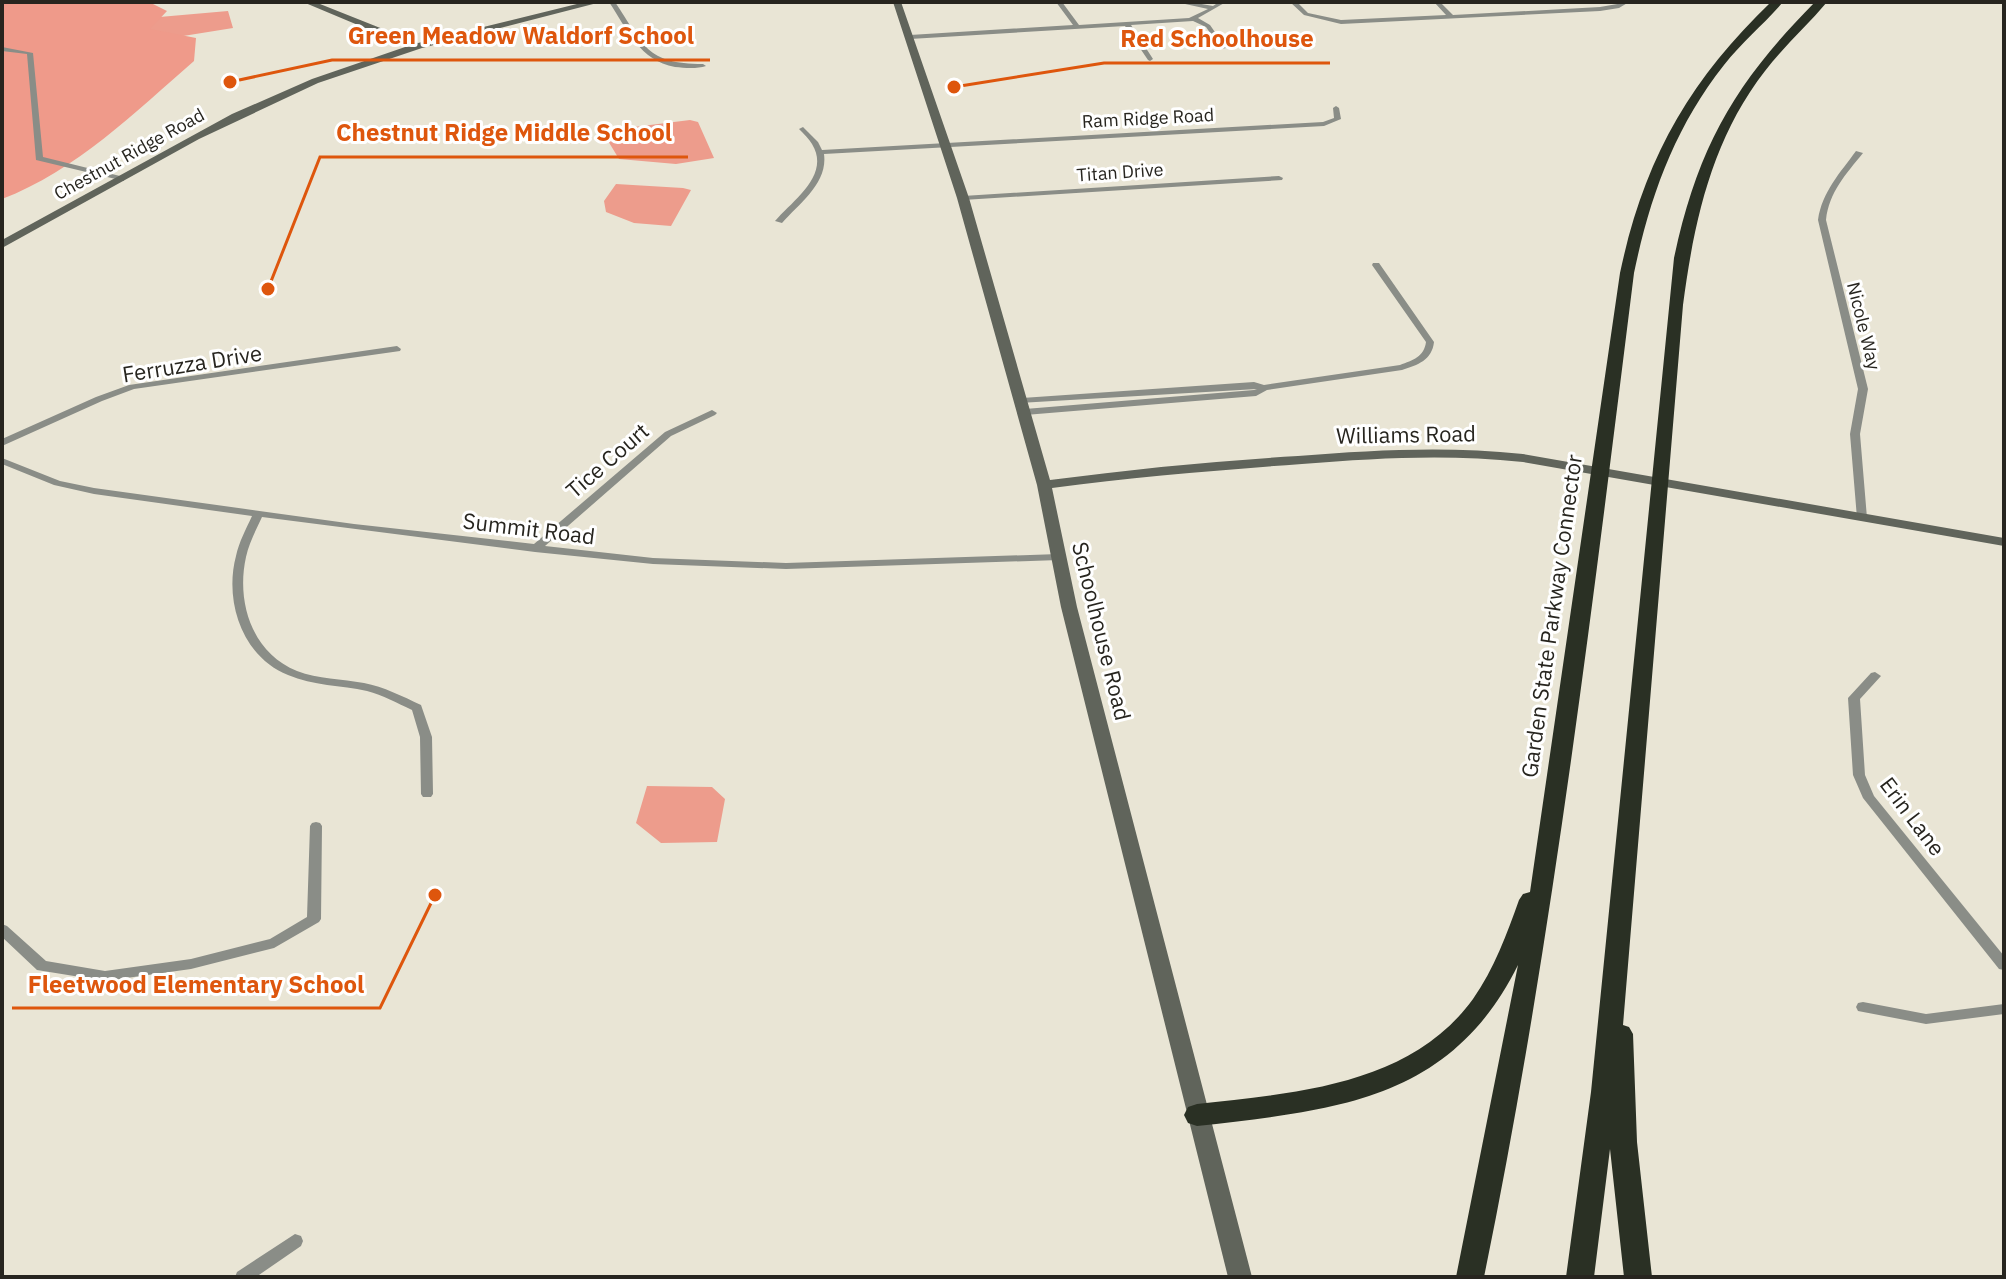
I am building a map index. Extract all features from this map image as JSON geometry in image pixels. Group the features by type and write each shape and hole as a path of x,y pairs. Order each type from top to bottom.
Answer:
{"highway":[{"name":"Garden State Parkway Connector","path":"1470,1277 1515,1059 1629,256 1654,170 1677,122 1705,79 1737,41 1777,2"},
{"path":"1580,1277 1598,1144 1681,256 1703,170 1725,121 1751,79 1782,41 1821,2"},
{"path":"1197,1115 1300,1102 1353,1090 1396,1073 1451,1039 1478,1010 1502,973 1545,863"},
{"path":"1617,948 1623,1142 1638,1277"}],"street":[{"path":"307,2 416,46"},
{"name":"Chestnut Ridge Road","path":"2,245 276,97 416,46 597,2"},
{"path":"612,2 657,62 680,67 703,66"},
{"name":"Schoolhouse Road","path":"897,2 963,198 1023,406 1044,485 1069,607 1240,1277"},
{"path":"1059,2 1077,26"},
{"path":"1179,2 1214,8"},
{"path":"910,37 1194,19 1223,2"},
{"path":"1293,2 1306,14 1341,22 1608,8 1626,2"},
{"path":"1437,2 1451,16"},
{"path":"1194,19 1208,26 1223,48"},
{"path":"1127,24 1150,59"},
{"path":"2,49 30,53 39,158 121,179"},
{"name":"Ram Ridge Road","path":"946,145 1324,124 1338,119 1336,108"},
{"path":"779,221 820,176 823,152 803,129"},
{"path":"823,152 946,145"},
{"name":"Nicole Way","path":"1859,153 1828,193 1822,205 1822,220 1863,389 1855,434 1862,518"},
{"name":"Titan Drive","path":"963,198 1279,178"},
{"path":"1023,406 1256,393 1264,388 1386,372 1420,360 1429,351 1430,342 1376,265"},
{"name":"Ferruzza Drive","path":"2,443 132,387 397,349"},
{"name":"Tice Court","path":"535,549 668,434 712,413"},
{"name":"Williams Road","path":"1044,485 1247,462 1467,452 1523,458 2004,542"},
{"name":"Summit Road","path":"2,461 80,488 258,514 616,558 744,566 1059,557"},
{"path":"258,514 240,556 237,575 238,605 255,644 269,660 291,673 336,685 377,690 417,708 426,737 427,794"},
{"name":"Erin Lane","path":"1875,676 1854,698 1859,775 1869,798 2004,965"},
{"path":"2,929 42,966 105,976 191,964 274,943 314,919 316,826"},
{"path":"1863,1007 1926,1019 2004,1009"},
{"path":"243,1277 295,1241"}],"shaded area":[{"path":"2,2 149,2 167,11 150,29 196,38 194,61 104,139 55,173 2,199"},
{"path":"228,11 233,28 152,41 148,18"},
{"path":"690,120 698,122 714,158 676,164 619,159 602,131"},
{"path":"616,184 691,190 671,226 634,223 606,212 604,201"},
{"path":"647,786 712,787 725,799 717,842 661,843 636,823"}],"place":[{"name":"Green Meadow Waldorf School","path":"230,82"},
{"name":"Red Schoolhouse","path":"954,87"},
{"name":"Chestnut Ridge Middle School","path":"268,289"},
{"name":"Fleetwood Elementary School","path":"435,895"}]}
